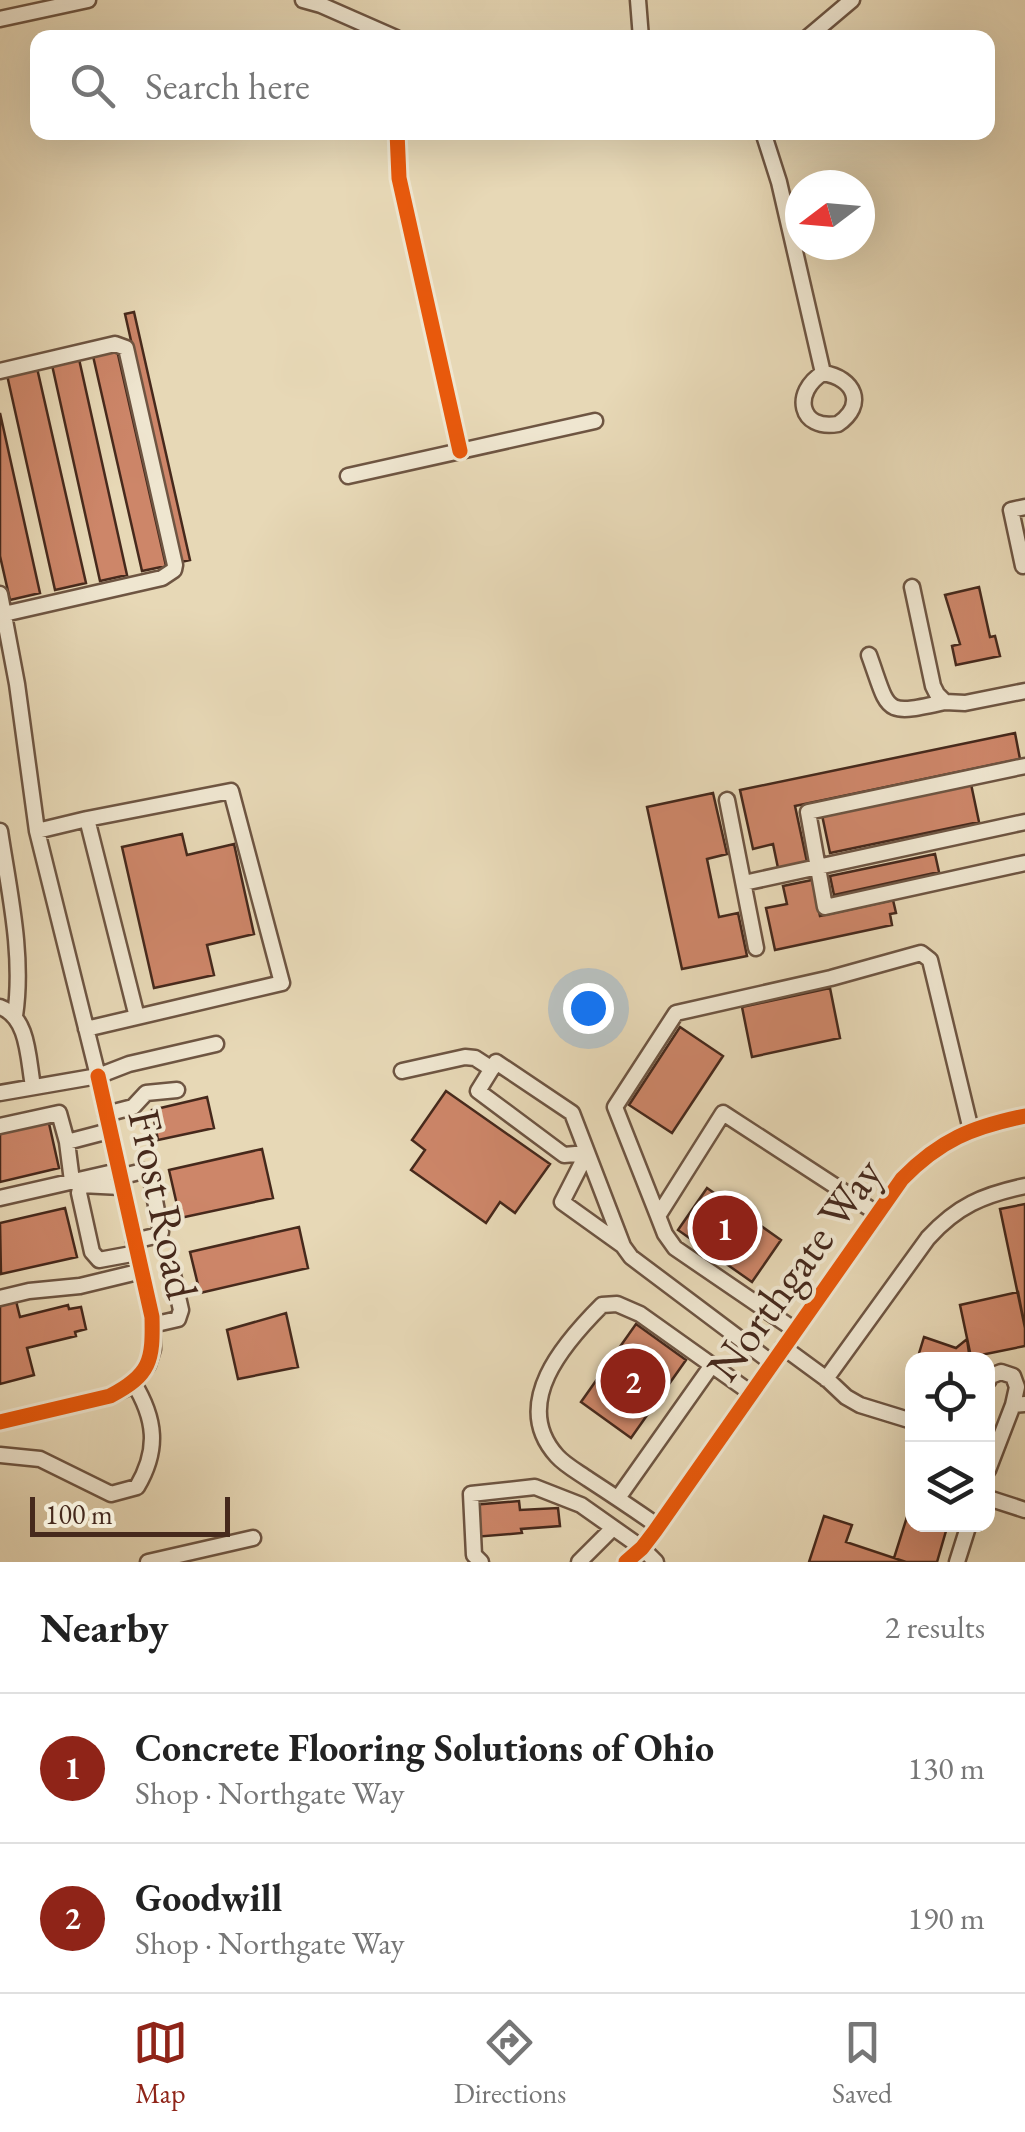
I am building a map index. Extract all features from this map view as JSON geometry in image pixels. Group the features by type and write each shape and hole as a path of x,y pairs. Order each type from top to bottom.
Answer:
{"street":[{"path":"8,0 6,18 88,0"},
{"path":"303,0 377,30"},
{"path":"638,0 641,30"},
{"path":"816,30 852,0"},
{"path":"398,140 398,178 460,451"},
{"path":"766,140 780,182 823,374"},
{"path":"0,370 115,344 126,348 175,565 162,578 4,614"},
{"path":"348,476 596,421"},
{"path":"1023,566 1012,510 1025,507"},
{"path":"912,587 933,686 946,702"},
{"name":"Frost Road","path":"0,594 37,831 98,1076 152,1325 153,1348 148,1365 133,1382"},
{"path":"869,655 887,703 894,709 966,703 1025,690"},
{"path":"1025,766 808,812 825,906 1025,863"},
{"path":"37,831 230,792 282,982 86,1029"},
{"path":"727,800 756,948"},
{"path":"88,819 137,1017"},
{"path":"744,884 1025,822"},
{"path":"0,831 19,988 15,1016"},
{"path":"795,1330 675,1248 658,1216 615,1107 676,1013 921,953 930,960 971,1130"},
{"path":"0,1007 15,1016 23,1032 33,1086"},
{"path":"0,1093 98,1076 129,1064 216,1044"},
{"path":"402,1071 464,1058 475,1058 492,1068"},
{"path":"587,1153 564,1155 478,1091 496,1062 572,1114 623,1246"},
{"path":"106,1114 133,1107 146,1094 177,1090"},
{"path":"0,1126 59,1113 72,1181"},
{"path":"658,1216 723,1114 878,1214"},
{"name":"Northgate Way","path":"626,1562 642,1548 918,1162 971,1130 1025,1116"},
{"path":"67,1142 109,1131"},
{"path":"587,1153 562,1202 772,1363"},
{"path":"143,1171 150,1174 162,1232 136,1247 98,1260 92,1252 80,1185 143,1171"},
{"path":"0,1198 72,1181 119,1178"},
{"path":"826,1379 943,1222 992,1193 1025,1186"},
{"path":"152,1325 178,1319 181,1310 171,1266"},
{"path":"0,1298 142,1272"},
{"path":"658,1526 559,1459 544,1439 538,1408 542,1384 572,1335 602,1305 616,1304 640,1314 750,1393"},
{"path":"783,1346 846,1397 905,1419"},
{"path":"618,1498 712,1365"},
{"path":"994,1442 1019,1404 1013,1376 995,1374"},
{"path":"0,1422 88,1403 133,1382 154,1430 149,1468 137,1487 110,1494 40,1459 0,1456"},
{"path":"481,1562 474,1555 471,1494 535,1487 581,1505 656,1562"},
{"path":"995,1500 1025,1510"},
{"path":"579,1562 614,1528"},
{"path":"956,1562 966,1532"},
{"path":"148,1562 253,1538"}],"building":[{"path":"134,312 190,560 181,562 125,314"},
{"path":"117,350 166,566 142,571 93,356"},
{"path":"79,359 127,575 100,581 52,365"},
{"path":"37,368 86,583 55,590 7,375"},
{"path":"0,413 40,593 10,600 0,556"},
{"path":"979,587 990,637 995,636 1000,656 956,665 952,646 960,644 945,595"},
{"path":"1015,733 1020,759 795,806 807,862 778,868 773,844 753,849 740,790"},
{"path":"971,784 979,822 830,853 822,815"},
{"path":"713,793 727,854 707,859 719,917 738,913 747,956 682,969 647,807"},
{"path":"182,834 187,855 234,844 254,934 207,945 214,975 154,988 122,847"},
{"path":"935,854 939,872 834,895 830,876"},
{"path":"812,880 820,916 893,900 896,913 890,914 892,925 775,950 766,908 787,904 783,886"},
{"path":"830,988 840,1038 752,1057 742,1007"},
{"path":"680,1027 723,1056 672,1133 629,1105"},
{"path":"446,1091 550,1164 515,1213 500,1202 486,1223 411,1170 425,1150 412,1140"},
{"path":"207,1097 214,1128 158,1140 152,1110"},
{"path":"48,1119 59,1168 0,1182 0,1130"},
{"path":"262,1149 273,1198 180,1218 169,1170"},
{"path":"707,1188 781,1240 752,1282 678,1230"},
{"path":"1025,1204 1025,1328 1000,1209"},
{"path":"65,1208 77,1257 1,1274 0,1223"},
{"path":"299,1227 308,1268 200,1293 190,1252"},
{"path":"1018,1292 1025,1346 970,1352 960,1305"},
{"path":"16,1301 20,1317 68,1305 69,1309 81,1307 86,1329 75,1332 76,1336 27,1348 34,1375 0,1384 0,1305"},
{"path":"286,1313 298,1367 238,1379 227,1330"},
{"path":"636,1324 686,1360 631,1438 581,1402"},
{"path":"924,1337 956,1348 967,1339 969,1352 919,1352"},
{"path":"519,1501 520,1510 558,1508 560,1526 474,1537 472,1505"},
{"path":"824,1516 852,1525 846,1542 906,1562 809,1562"},
{"path":"905,1523 905,1532 946,1532 937,1562 894,1558"}],"cycle path":[{"path":"397,140 399,178 460,451"},
{"path":"0,1422 110,1396 142,1373 150,1355 152,1317 98,1076"},
{"path":"626,1562 655,1531 902,1179 930,1154 958,1137 1025,1116"}],"place":[{"name":"Concrete Flooring Solutions of Ohio","path":"725,1228"},
{"name":"Goodwill","path":"633,1381"}]}
